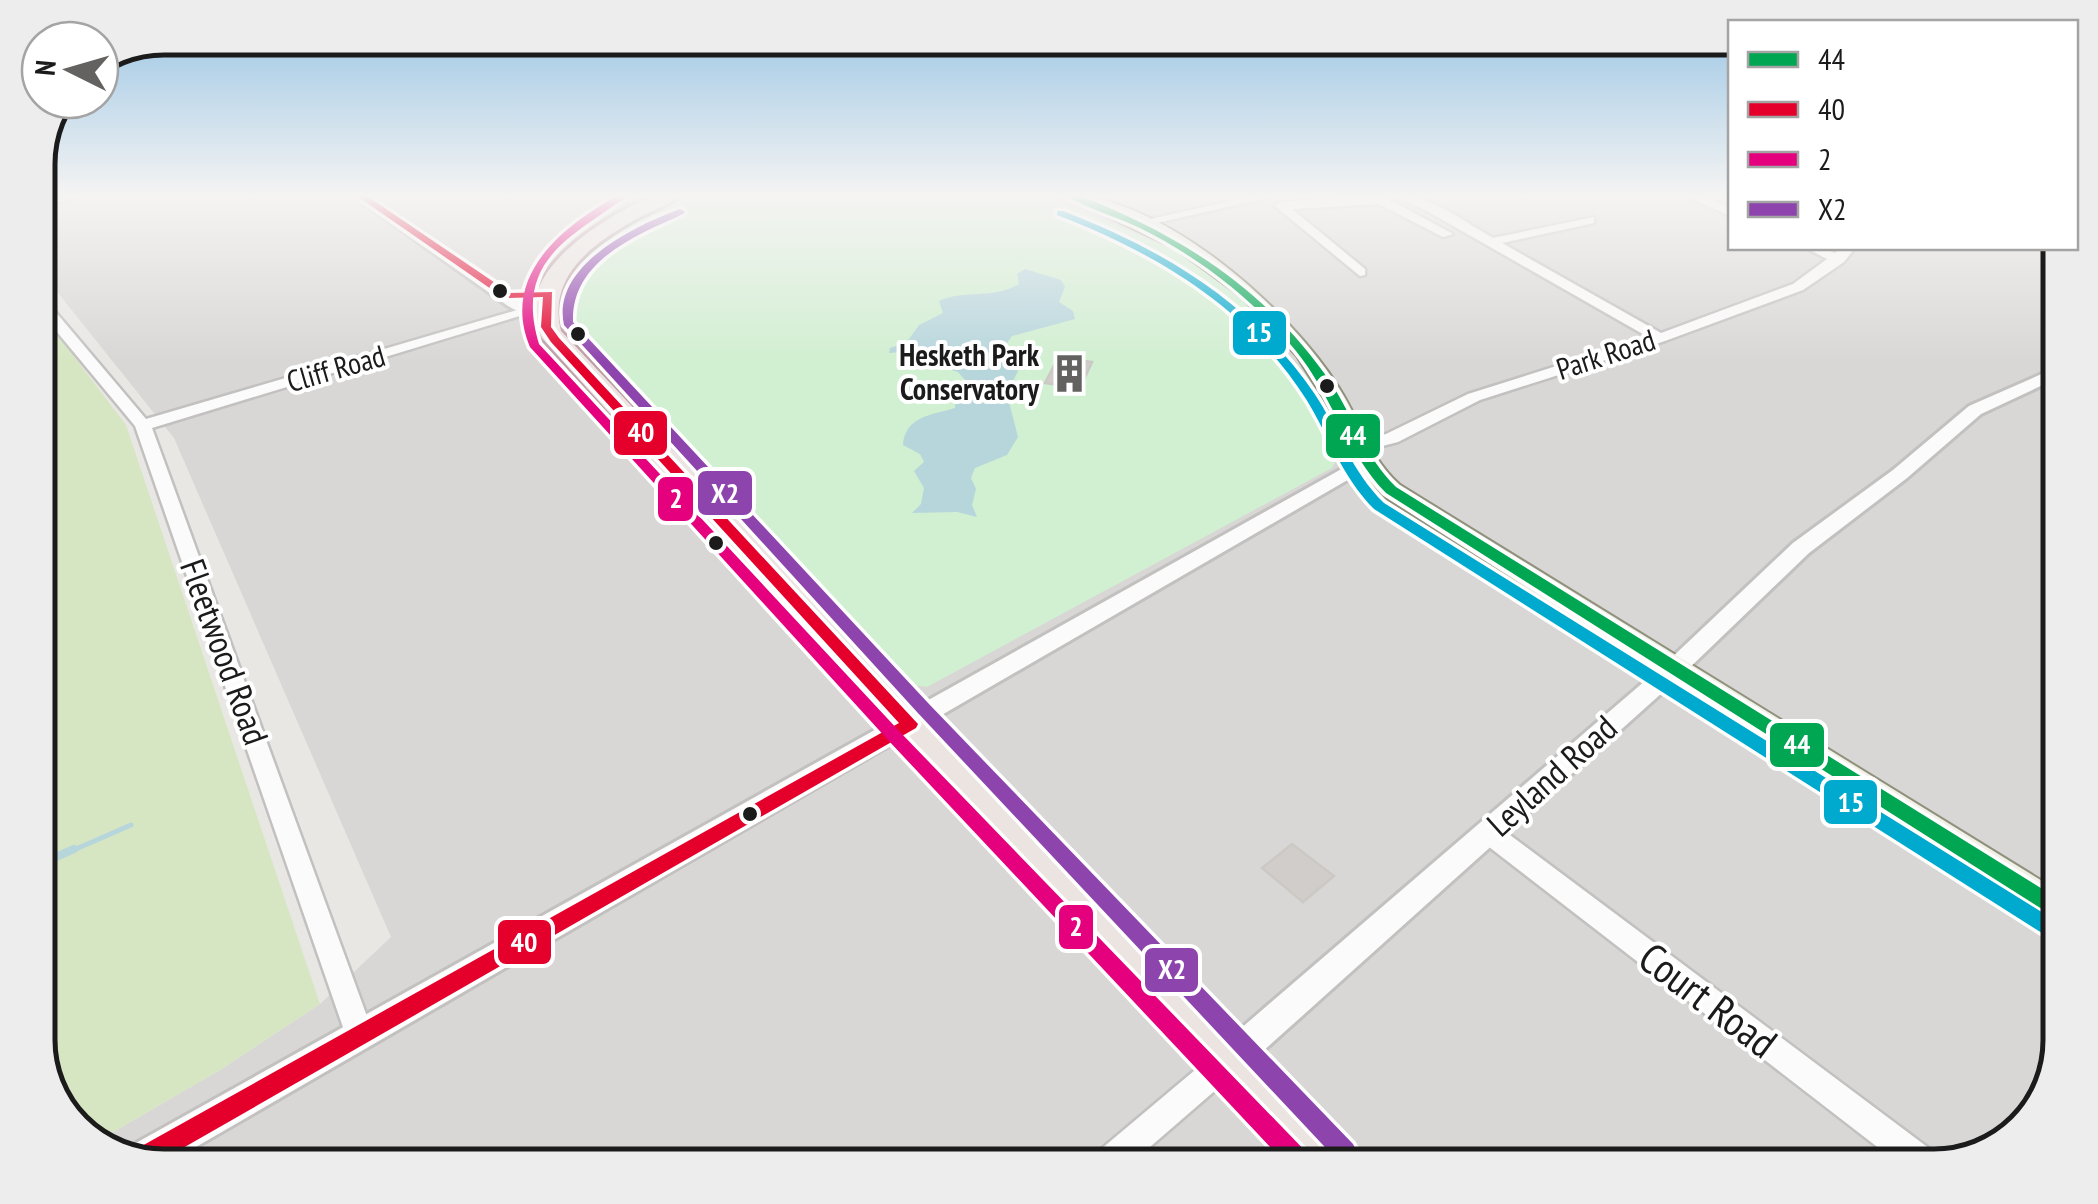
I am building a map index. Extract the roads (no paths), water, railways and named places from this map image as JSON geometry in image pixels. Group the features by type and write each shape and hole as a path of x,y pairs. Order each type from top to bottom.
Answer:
{"highway":[{"path":"581,250 560,271 541,306 546,327 555,340 910,724 1314,1149"}],"main road":[{"path":"1189,250 1262,301 1302,346 1346,416 1359,456 1391,490 2043,899"}],"street":[{"path":"441,250 514,303 541,306"},
{"path":"1336,250 1360,272"},
{"path":"1504,250 1660,338"},
{"name":"Park Road","path":"159,1149 910,724 1392,438 1474,398 1660,338 1798,287 1844,253"},
{"path":"508,296 541,306"},
{"name":"Cliff Road","path":"143,425 541,306"},
{"name":"Fleetwood Road","path":"55,320 143,425 359,1033"},
{"name":"Leyland Road","path":"1124,1149 1675,668 1801,548 1900,474 1975,410 2043,378"},
{"name":"Court Road","path":"1489,833 1905,1149"}],"water":[{"path":"1025,269 1061,280 1065,287 1059,302 1073,311 1075,319 1012,336 1007,343 1018,371 1007,394 1018,437 1007,455 975,468 971,478 976,489 972,505 977,517 957,512 912,513 921,504 924,488 914,471 924,462 920,454 903,445 905,435 921,418 955,408 955,396 965,380 958,372 928,362 919,351 889,353 890,348 907,342 919,325 943,313 939,301 1009,289 1019,284 1017,274"}],"waterway":[{"path":"69,852 131,825"},
{"path":"55,857 74,849"}],"place":[{"name":"Hesketh Park Conservatory","path":"1069,373"}]}
